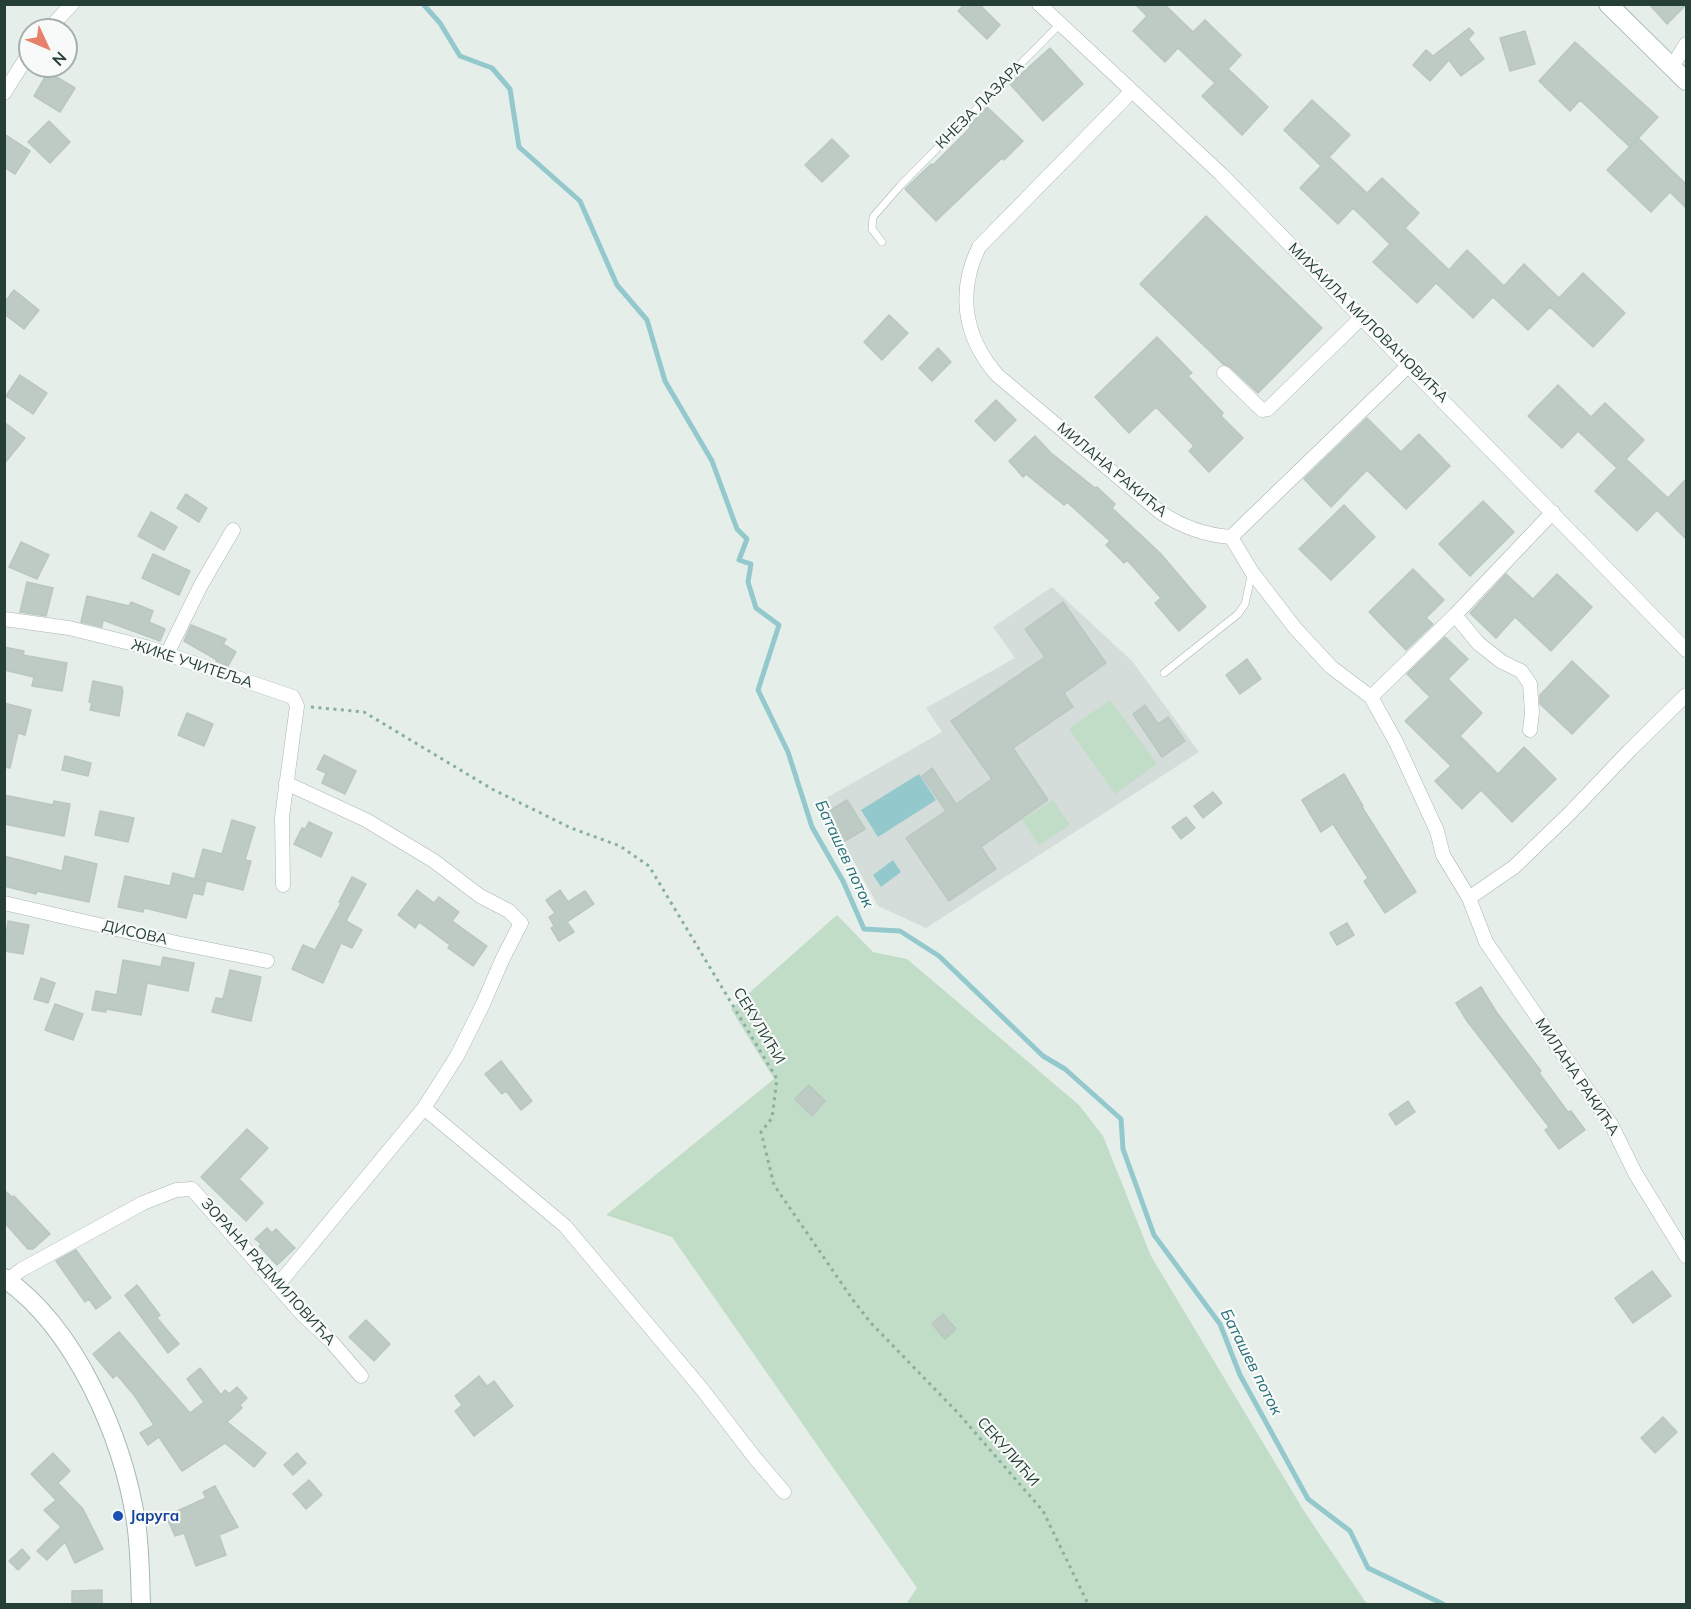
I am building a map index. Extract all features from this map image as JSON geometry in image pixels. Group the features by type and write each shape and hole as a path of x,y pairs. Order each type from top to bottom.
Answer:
{"street":[{"path":"59,18 72,4"},
{"name":"МИХАИЛА МИЛОВАНОВИЋА","path":"1039,4 1221,174 1686,650"},
{"path":"1608,4 1686,81"},
{"path":"1672,67 1686,44"},
{"path":"4,93 18,71"},
{"name":"МИЛАНА РАКИЋА","path":"1132,91 979,247 966,282 965,307 967,319 980,352 997,375 1160,512 1189,528 1231,537 1252,572 1295,628 1331,667 1371,697 1401,752 1437,831 1443,855 1469,898 1486,942 1612,1126 1635,1173 1686,1256"},
{"path":"1224,373 1262,410 1268,409 1362,316"},
{"path":"1231,537 1409,365"},
{"path":"1371,697 1522,547 1553,512"},
{"path":"166,654 201,585 233,530"},
{"path":"1455,615 1478,643 1502,662 1521,671 1530,684 1532,712 1530,730"},
{"name":"ЖИКЕ УЧИТЕЉА","path":"4,619 69,628 166,654 292,697 297,706"},
{"path":"1469,898 1514,867 1686,695"},
{"path":"283,885 282,817 297,706"},
{"path":"278,1286 424,1108 457,1056 521,923 509,912 480,896 434,861 366,820 286,783"},
{"name":"ДИСОВА","path":"4,903 177,943 267,961"},
{"path":"424,1108 565,1226 679,1361 784,1492"},
{"name":"ЗОРАНА РАДМИЛОВИЋА","path":"6,1279 143,1203 176,1190 192,1189 361,1376"},
{"path":"6,1279 45,1315 71,1350 94,1389 124,1471 136,1522 141,1605"}],"lane":[{"name":"КНЕЗА ЛАЗАРА","path":"882,242 874,233 872,220 900,186 1060,24"},
{"path":"1164,674 1238,614 1245,604 1252,572"}],"path":[{"name":"СЕКУЛИЋИ","path":"297,706 364,712 492,789 571,828 621,846 649,866 777,1079 772,1118 761,1132 774,1185 870,1322 959,1414 1043,1511 1088,1605"}],"shaded area":[{"path":"1052,587 1132,661 1199,752 926,928 878,906 821,801 942,732 926,708 1015,658 993,627"}],"green space":[{"path":"1110,700 1157,764 1115,794 1069,729"},
{"path":"1053,800 1070,825 1039,845 1022,820"},
{"path":"837,915 873,952 907,959 1079,1105 1103,1136 1151,1256 1304,1511 1367,1604 906,1604 917,1588 672,1237 606,1215 774,1079 731,1009"}],"water":[{"path":"919,774 936,800 878,837 861,810"},
{"path":"893,860 901,872 881,887 873,875"}],"building":[{"path":"965,4 979,4 1000,25 987,39 958,11"},
{"path":"1135,4 1164,4 1193,32 1205,20 1241,55 1228,69 1268,107 1242,135 1202,96 1215,83 1178,48 1165,62 1133,31 1147,16"},
{"path":"1649,4 1686,4 1686,5 1667,24"},
{"path":"1469,28 1474,33 1468,39 1484,59 1461,76 1449,60 1430,81 1413,65 1426,50 1433,56"},
{"path":"1525,31 1535,64 1510,71 1500,38"},
{"path":"1575,42 1658,117 1630,147 1580,100 1570,111 1539,81"},
{"path":"1050,48 1083,84 1043,121 1010,84"},
{"path":"44,78 58,78 75,88 60,112 34,96"},
{"path":"1312,100 1350,135 1329,157 1367,193 1382,178 1419,213 1405,228 1449,270 1467,250 1504,286 1524,264 1559,298 1583,273 1625,313 1593,347 1550,307 1528,330 1493,297 1473,318 1436,283 1417,303 1373,262 1390,244 1353,208 1338,224 1300,188 1321,166 1284,130"},
{"path":"987,107 1023,141 936,221 905,189 970,128 969,126"},
{"path":"49,121 70,142 50,163 28,142"},
{"path":"4,134 30,151 15,174 4,167"},
{"path":"1638,138 1686,184 1686,208 1670,192 1651,212 1607,170"},
{"path":"832,139 849,156 822,182 805,165"},
{"path":"1206,216 1322,328 1258,393 1230,367 1223,364 1140,284"},
{"path":"14,290 39,310 24,329 4,314 4,303"},
{"path":"889,315 908,333 882,360 864,342"},
{"path":"1157,337 1192,373 1188,376 1223,413 1221,416 1243,438 1209,472 1189,451 1194,446 1156,407 1129,433 1095,397"},
{"path":"938,348 951,362 932,381 919,368"},
{"path":"20,375 47,393 33,414 6,396"},
{"path":"1558,385 1591,417 1605,403 1644,440 1626,459 1668,498 1686,479 1686,539 1657,510 1637,531 1595,491 1617,468 1578,431 1562,448 1528,416"},
{"path":"996,400 1016,420 995,441 975,421"},
{"path":"1367,418 1401,452 1419,434 1450,466 1406,509 1367,470 1331,507 1304,479"},
{"path":"4,422 25,438 4,464"},
{"path":"1035,436 1051,453 1095,488 1097,487 1115,504 1112,508 1160,553 1206,607 1179,631 1155,603 1161,598 1127,560 1124,563 1106,545 1110,541 1067,502 1064,505 1026,474 1023,477 1009,461"},
{"path":"186,494 207,508 199,522 177,508"},
{"path":"1483,501 1514,532 1470,576 1439,544"},
{"path":"1344,505 1375,537 1331,580 1299,549"},
{"path":"151,512 177,527 164,550 138,536"},
{"path":"21,542 49,555 37,579 9,567"},
{"path":"153,554 190,571 179,595 142,578"},
{"path":"1413,569 1444,600 1426,618 1433,624 1406,650 1369,612"},
{"path":"1506,574 1533,599 1557,574 1592,607 1551,651 1515,617 1496,638 1470,613"},
{"path":"27,582 53,588 46,616 20,612"},
{"path":"87,596 129,606 131,602 153,611 149,622 165,629 160,641 103,620 102,627 81,622"},
{"path":"1063,602 1106,663 1064,693 1073,707 1013,748 1048,800 981,847 996,869 949,901 906,838 946,811 922,776 932,768 956,804 992,779 951,721 1045,657 1025,629"},
{"path":"191,625 226,639 223,644 236,652 228,666 184,641"},
{"path":"1445,637 1468,659 1448,679 1482,713 1460,736 1498,774 1524,747 1556,779 1512,822 1481,790 1462,809 1435,781 1451,766 1405,721 1430,697 1407,674"},
{"path":"4,647 24,651 23,655 67,663 62,691 32,686 34,677 4,670"},
{"path":"1247,659 1261,679 1240,694 1226,675"},
{"path":"1572,661 1609,696 1572,734 1540,704 1540,695"},
{"path":"93,681 122,687 119,716 90,710 92,703 89,702"},
{"path":"4,703 31,710 25,735 18,733 10,768 4,767"},
{"path":"1145,705 1158,724 1168,717 1185,741 1162,757 1133,714"},
{"path":"187,713 213,724 204,746 178,735"},
{"path":"324,755 356,771 345,794 322,783 326,773 317,769"},
{"path":"65,756 91,763 88,776 62,770"},
{"path":"1344,774 1362,807 1416,892 1385,913 1364,881 1368,878 1333,824 1321,832 1302,800"},
{"path":"1213,792 1222,803 1203,818 1194,806"},
{"path":"4,795 53,805 54,801 70,804 64,836 4,824"},
{"path":"847,800 865,829 843,842 826,813"},
{"path":"100,811 134,818 128,842 95,835"},
{"path":"1186,817 1195,828 1181,839 1172,827"},
{"path":"232,820 255,827 245,860 251,861 243,890 195,878 203,849 222,854"},
{"path":"309,822 332,833 321,857 294,844 302,828 305,829"},
{"path":"4,856 62,871 65,856 97,864 89,902 37,891 36,894 4,886"},
{"path":"173,873 206,882 203,895 193,893 186,918 144,908 143,912 118,907 125,876 170,886"},
{"path":"352,877 366,884 346,921 362,930 352,948 341,943 323,983 292,969 303,945 315,950 341,903 339,902"},
{"path":"417,890 434,903 439,897 459,912 452,921 487,946 473,966 448,948 450,945 419,922 415,928 398,915"},
{"path":"560,890 568,902 585,891 594,904 567,922 574,932 559,941 551,928 554,926 549,917 555,913 546,900"},
{"path":"8,921 29,925 23,954 4,951"},
{"path":"1347,923 1354,935 1337,945 1330,933"},
{"path":"163,957 194,963 188,991 147,983 141,1015 106,1009 106,1012 92,1010 96,991 117,995 123,960 161,967"},
{"path":"230,970 261,977 251,1021 212,1012 216,998 223,999"},
{"path":"41,978 55,983 48,1003 34,999"},
{"path":"1481,987 1497,1013 1541,1071 1539,1073 1568,1112 1571,1111 1585,1130 1559,1149 1545,1130 1549,1127 1467,1021 1456,1003"},
{"path":"55,1004 83,1014 73,1040 45,1030"},
{"path":"501,1061 532,1101 521,1110 506,1091 502,1094 485,1074"},
{"path":"809,1085 825,1101 812,1116 795,1099"},
{"path":"1408,1101 1415,1112 1396,1125 1389,1114"},
{"path":"247,1129 268,1148 239,1179 263,1203 246,1221 201,1177"},
{"path":"4,1190 12,1197 14,1196 50,1234 33,1249 28,1249 4,1222"},
{"path":"267,1228 272,1233 276,1229 295,1248 277,1265 255,1239"},
{"path":"76,1250 111,1298 96,1309 89,1299 85,1302 56,1261"},
{"path":"1652,1271 1671,1296 1633,1323 1615,1298"},
{"path":"137,1285 160,1315 157,1318 179,1344 168,1353 125,1295"},
{"path":"943,1314 956,1329 945,1339 932,1324"},
{"path":"366,1320 390,1344 374,1361 349,1337"},
{"path":"119,1332 190,1413 204,1402 187,1379 200,1368 221,1395 225,1390 229,1394 237,1387 247,1398 240,1405 242,1408 227,1422 266,1453 254,1467 225,1443 182,1471 159,1437 148,1445 140,1433 154,1425 117,1375 113,1378 93,1354"},
{"path":"479,1376 487,1386 494,1381 513,1406 474,1436 455,1411 462,1405 455,1396"},
{"path":"1663,1417 1677,1432 1655,1453 1641,1438"},
{"path":"53,1453 70,1471 58,1483 83,1509 103,1549 75,1563 65,1542 47,1560 37,1551 61,1527 44,1510 56,1500 31,1474"},
{"path":"297,1453 306,1463 293,1475 284,1465"},
{"path":"309,1480 322,1495 306,1509 293,1494"},
{"path":"215,1486 238,1527 219,1535 226,1555 196,1566 184,1533 175,1536 166,1516 206,1498 203,1492"},
{"path":"22,1549 30,1558 18,1570 9,1561"},
{"path":"102,1590 102,1605 72,1605 72,1591"}],"waterway":[{"name":"Баташев поток","path":"423,4 440,23 460,56 492,68 510,89 519,147 580,201 617,285 647,320 665,381 712,461 737,529 747,539 739,560 751,564 748,582 756,608 779,625 758,690 788,752 812,827 843,881 864,929 900,931 939,956 1043,1056 1065,1069 1121,1119 1123,1149 1154,1235 1220,1324 1240,1375 1308,1499 1350,1531 1368,1568 1443,1604"}],"place":[{"name":"Јаруга","path":"118,1516"}]}
